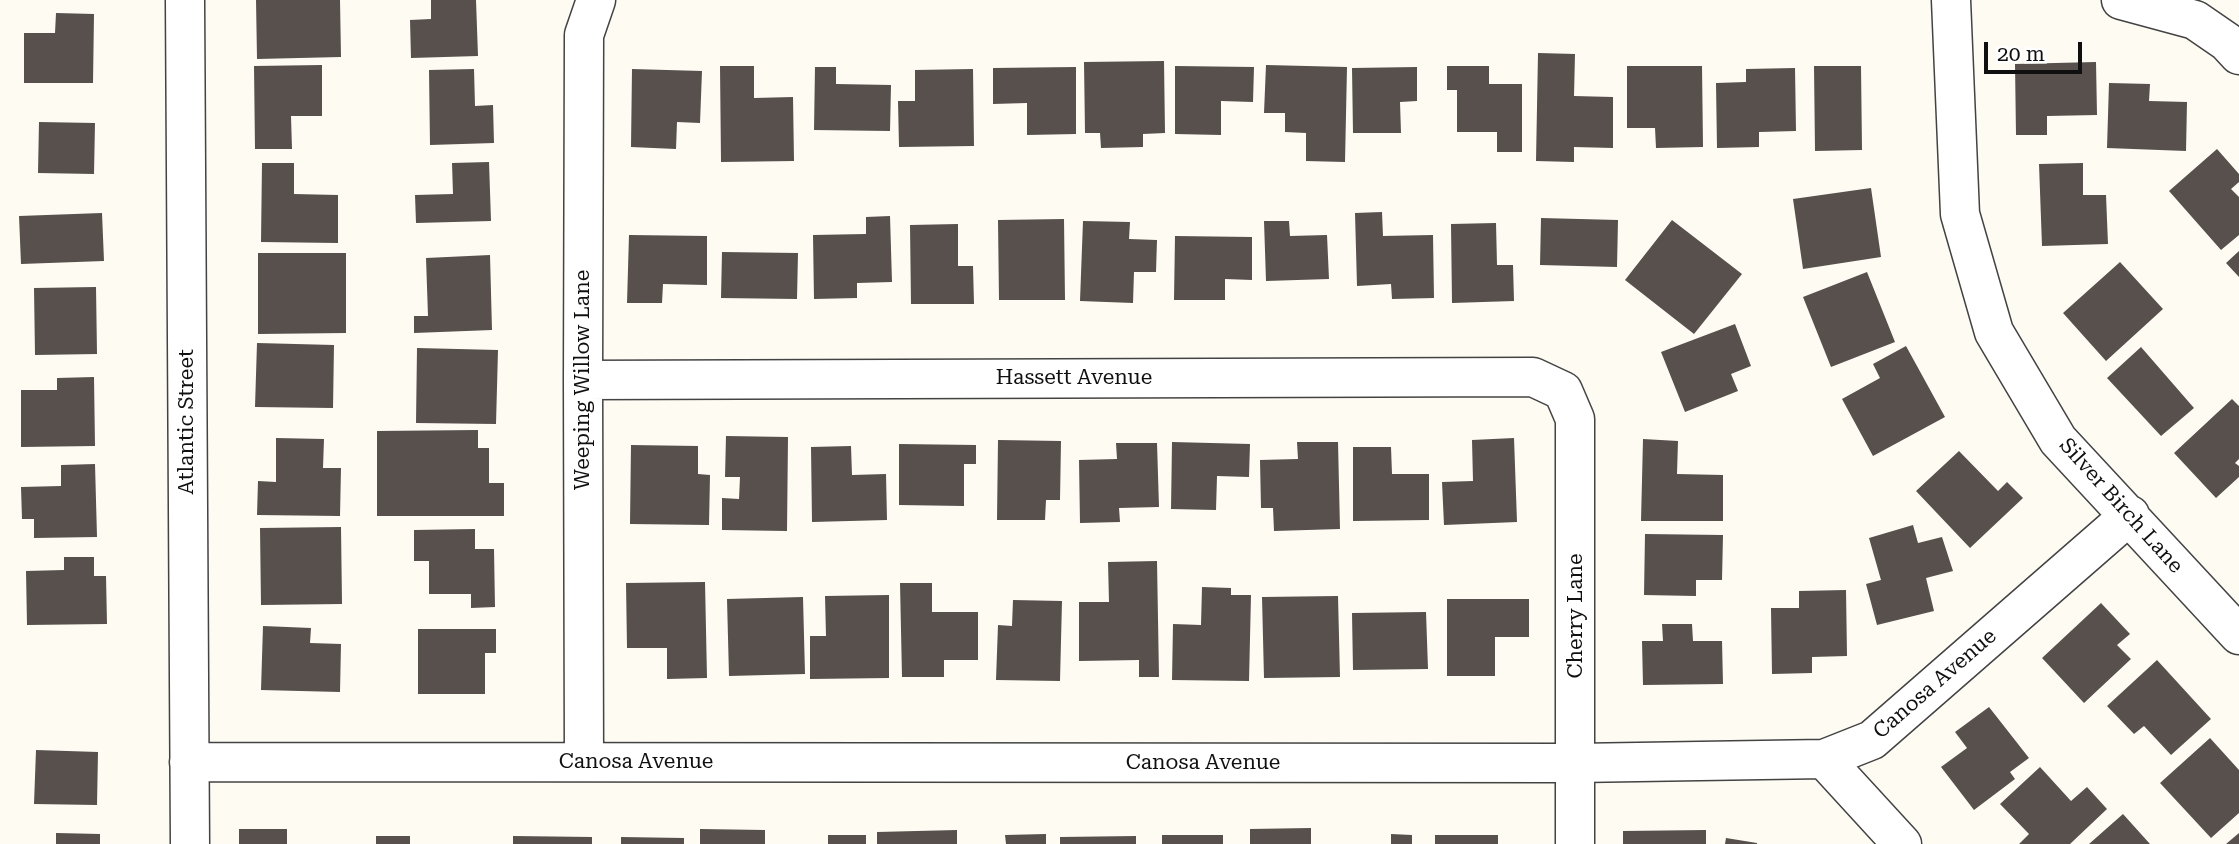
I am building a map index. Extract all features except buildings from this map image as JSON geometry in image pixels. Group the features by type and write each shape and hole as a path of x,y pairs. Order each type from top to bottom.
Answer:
{"street":[{"name":"Atlantic Street","path":"185,0 190,844"},
{"name":"Weeping Willow Lane","path":"584,762 584,35 596,0"},
{"name":"Silver Birch Lane","path":"1951,0 1960,214 1994,332 2059,440 2239,635"},
{"path":"2121,0 2194,20 2227,42 2239,55"},
{"name":"Hassett Avenue","path":"583,380 1534,377 1563,391"},
{"name":"Cherry Lane","path":"1563,391 1575,419 1575,844"},
{"name":"Canosa Avenue","path":"189,762 1576,763 1824,759 1872,740 2130,515"},
{"path":"1824,759 1902,844"}]}
